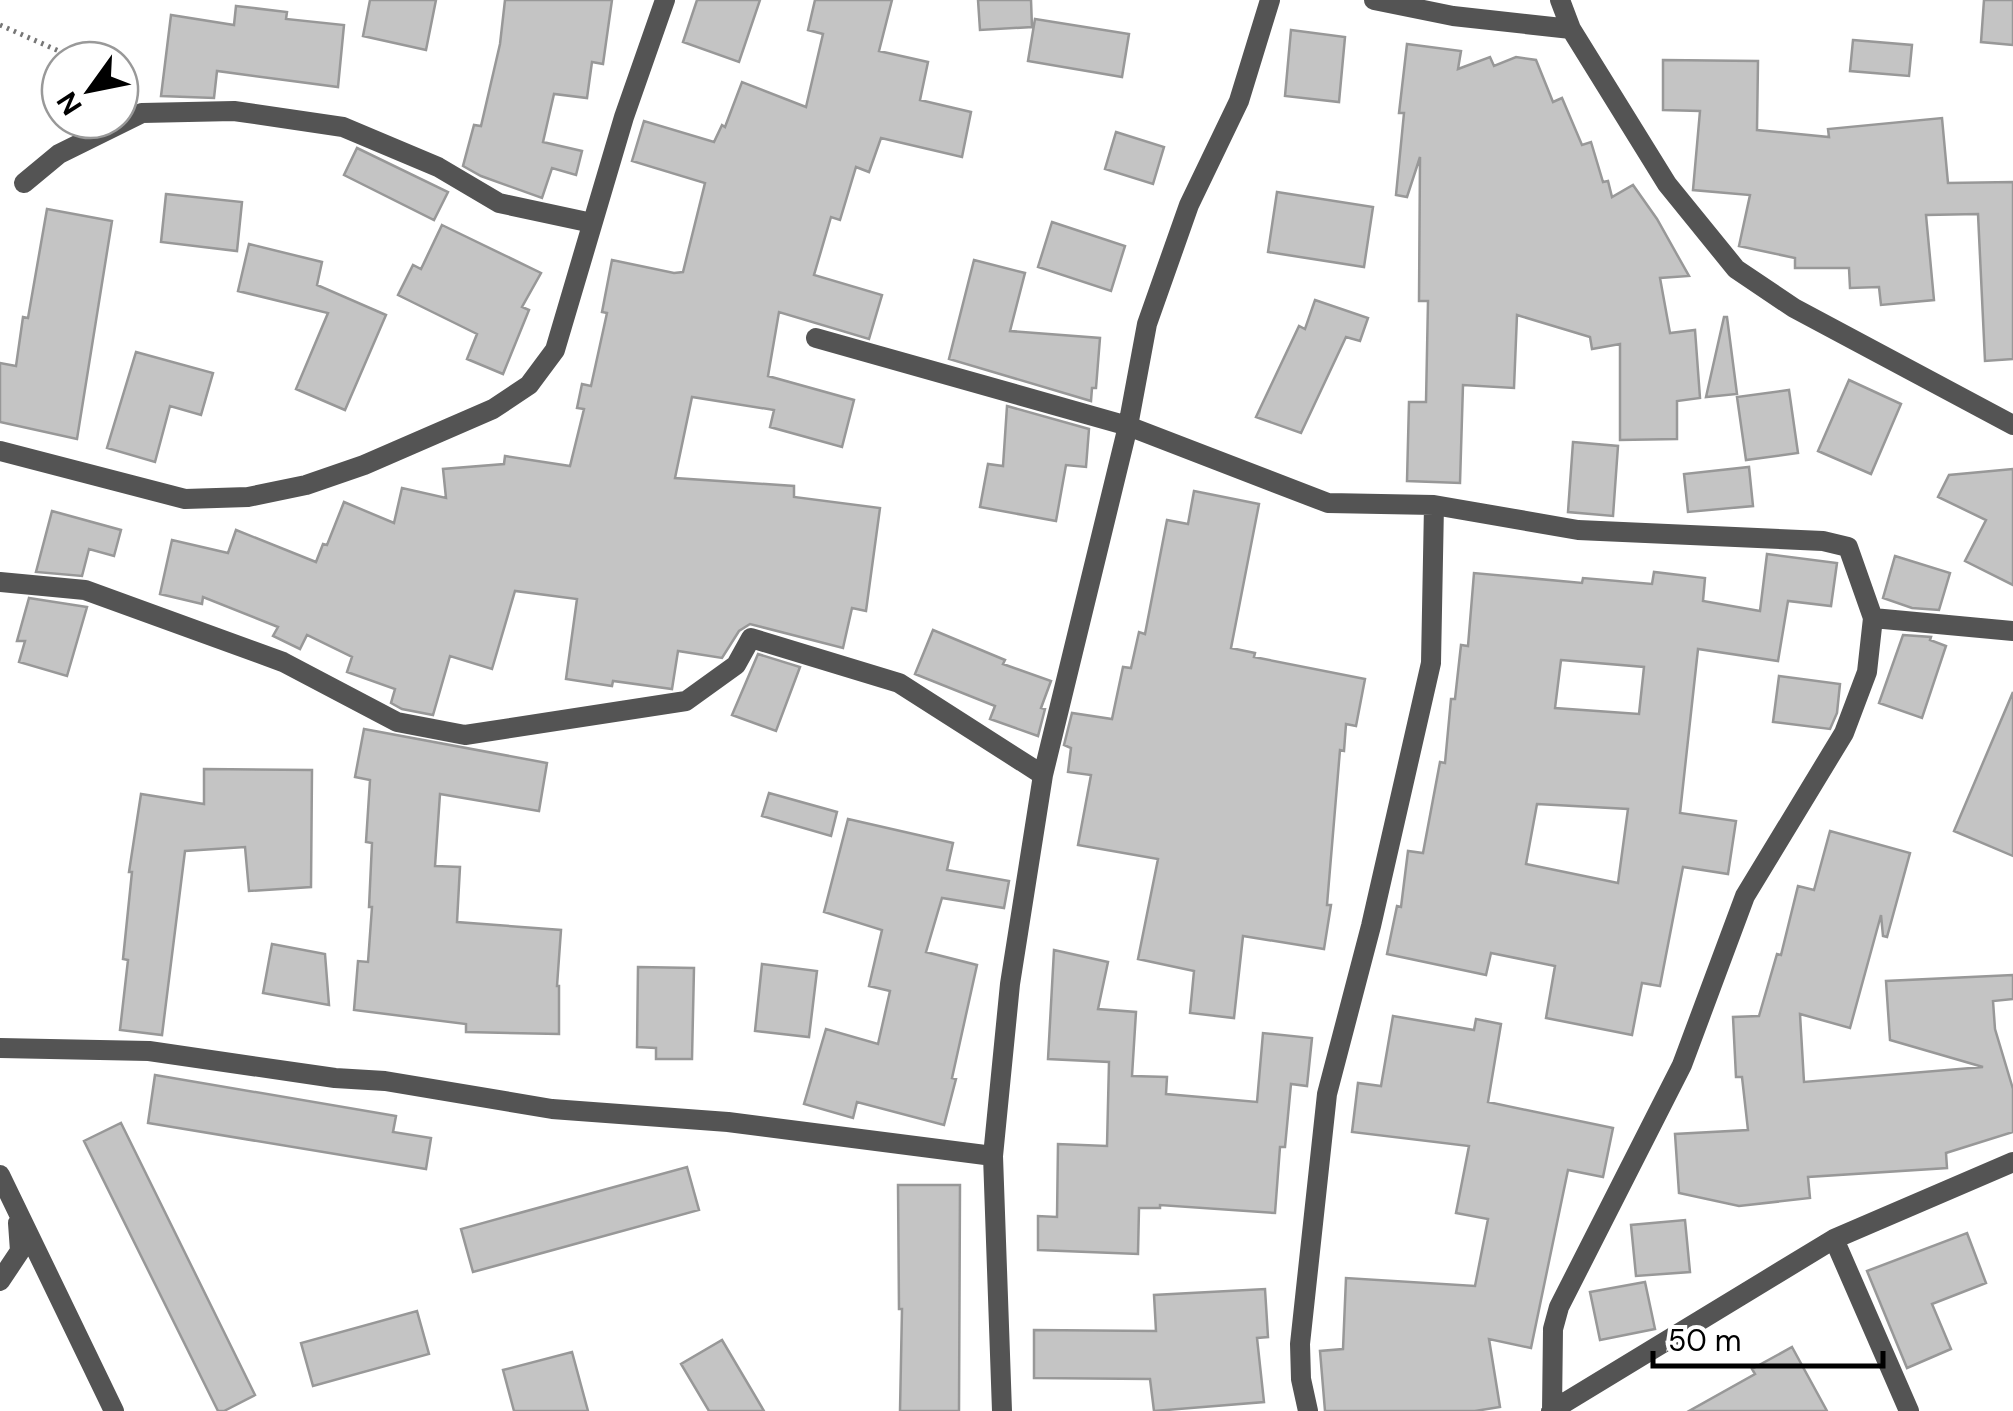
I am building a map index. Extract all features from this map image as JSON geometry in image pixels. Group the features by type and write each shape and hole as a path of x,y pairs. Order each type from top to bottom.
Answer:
{"street":[{"path":"0,451 185,499 248,497 306,485 364,465 493,409 528,384 556,350 592,223 665,0"},
{"path":"1002,1411 993,1156 1010,984 1043,775 1128,426 1147,324 1189,205 1239,101 1270,0"},
{"path":"1374,0 1452,16 1571,29"},
{"path":"1560,0 1571,29 1667,184 1736,269 1794,308 2013,424"},
{"path":"24,183 58,154 142,113 234,110 343,126 438,167 498,202 592,223"},
{"path":"816,338 1128,426 1328,502 1434,505 1578,530 1822,541 1848,547 1873,618 1867,672 1844,732 1746,896 1682,1065 1559,1307 1553,1329 1552,1411"},
{"path":"1308,1411 1301,1380 1300,1344 1327,1094 1430,663 1434,505"},
{"path":"0,582 85,590 283,662 397,722 464,735 686,701 736,666 751,638 898,683 1043,775"},
{"path":"1873,618 2013,631"},
{"path":"0,1048 149,1051 335,1078 384,1081 552,1109 728,1122 993,1156"},
{"path":"1552,1411 1834,1239 2013,1162"},
{"path":"0,1175 114,1411"},
{"path":"0,1281 20,1251 16,1206"},
{"path":"1834,1239 1909,1411"}],"path":[{"path":"0,25 40,43"}],"building":[{"path":"370,0 436,0 426,50 363,36"},
{"path":"505,0 612,0 603,64 592,62 587,98 554,94 543,142 582,151 576,175 552,168 542,198 463,166 474,125 481,126 500,44"},
{"path":"697,0 760,0 739,62 683,42"},
{"path":"815,0 892,0 879,51 928,62 920,100 971,112 962,157 881,138 869,172 856,167 840,220 831,217 814,275 882,295 869,339 779,312 768,376 854,400 842,447 770,427 774,410 692,397 675,478 794,486 794,497 880,508 866,611 852,608 843,648 750,624 739,631 722,658 678,651 672,689 566,679 577,599 515,591 492,669 450,656 433,715 391,703 395,689 347,672 352,657 307,635 300,649 273,636 278,627 203,597 202,604 160,594 172,540 228,553 236,530 316,562 344,502 394,523 402,488 446,498 443,469 504,464 505,456 570,466 584,409 577,408 582,384 591,386 607,313 602,312 612,260 683,272 705,183 632,161 644,121 714,142 722,125 725,127 742,82 806,107 823,34 808,30"},
{"path":"978,0 1031,0 1032,27 980,30"},
{"path":"1984,0 2013,0 2013,45 1981,42"},
{"path":"236,6 287,12 286,19 344,25 338,87 217,71 214,98 161,96 171,15 234,25"},
{"path":"1035,19 1129,34 1122,77 1028,61"},
{"path":"1291,30 1345,37 1339,102 1285,96"},
{"path":"1853,40 1912,45 1909,76 1850,71"},
{"path":"1407,44 1461,51 1458,69 1490,57 1494,66 1516,57 1536,60 1553,102 1562,98 1582,145 1591,142 1603,182 1608,181 1612,197 1633,185 1657,219 1689,276 1660,278 1670,333 1695,330 1700,398 1677,401 1677,439 1620,440 1620,344 1592,349 1590,337 1517,315 1514,388 1463,385 1460,483 1407,481 1409,402 1426,402 1428,301 1419,301 1420,157 1407,197 1396,195"},
{"path":"1663,60 1758,61 1757,130 1829,137 1828,129 1942,118 1948,183 2013,182 2013,359 1985,361 1978,214 1926,215 1934,300 1881,305 1879,287 1850,288 1849,268 1795,268 1795,258 1739,246 1750,195 1693,190 1700,111 1663,110"},
{"path":"1116,132 1164,147 1153,184 1105,169"},
{"path":"357,148 448,192 434,220 344,175"},
{"path":"1277,192 1373,207 1364,267 1268,252"},
{"path":"166,194 242,202 237,251 161,242"},
{"path":"47,209 112,221 77,439 0,422 0,363 16,366"},
{"path":"1052,222 1125,246 1111,291 1038,267"},
{"path":"442,225 541,273 522,307 529,310 503,374 467,359 477,334 398,295 413,265 421,269"},
{"path":"249,244 322,262 317,285 386,315 345,410 296,389 328,313 238,291"},
{"path":"974,260 1025,273 1010,331 1100,338 1096,388 1092,388 1091,401 949,359"},
{"path":"1315,300 1368,318 1360,341 1346,337 1301,433 1256,417 1299,326 1305,329"},
{"path":"1724,317 1737,394 1706,397"},
{"path":"136,352 213,373 201,415 170,406 155,462 107,448"},
{"path":"1849,380 1901,404 1871,474 1818,451"},
{"path":"1789,390 1798,453 1746,460 1737,397"},
{"path":"1007,406 1089,429 1086,467 1066,465 1056,521 980,507 988,464 1003,466"},
{"path":"1573,442 1618,446 1613,516 1568,512"},
{"path":"1749,467 1753,506 1688,512 1684,474"},
{"path":"2013,469 2013,585 1965,561 1986,520 1938,497 1949,475"},
{"path":"1194,491 1259,504 1231,648 1255,653 1254,657 1365,679 1356,726 1346,724 1344,751 1340,750 1327,905 1331,905 1324,949 1243,936 1234,1018 1190,1013 1194,971 1138,959 1158,859 1078,845 1091,775 1068,772 1071,748 1064,745 1072,713 1112,719 1123,667 1131,668 1139,632 1145,634 1167,520 1188,524"},
{"path":"52,511 121,530 114,556 89,549 82,576 36,572"},
{"path":"1767,554 1837,563 1831,606 1788,601 1778,661 1698,649 1680,813 1736,821 1728,874 1683,867 1660,986 1642,983 1632,1035 1546,1018 1555,966 1491,953 1486,975 1387,954 1397,906 1401,907 1408,851 1423,853 1440,762 1445,763 1461,645 1468,646 1474,573 1582,583 1583,578 1652,584 1654,572 1705,578 1703,601 1760,611","holes":["1561,660 1644,667 1639,714 1555,708","1537,804 1628,809 1618,883 1526,864"]},
{"path":"1895,556 1950,573 1939,610 1912,608 1883,598"},
{"path":"29,598 87,607 67,676 19,662 25,641 17,641"},
{"path":"933,630 1005,660 1003,664 1051,681 1041,708 1045,709 1038,736 990,719 995,706 915,674"},
{"path":"1903,635 1931,637 1930,640 1946,646 1922,718 1879,703"},
{"path":"758,654 800,667 776,731 732,715"},
{"path":"1779,676 1840,684 1837,713 1830,729 1773,722"},
{"path":"2013,692 2013,856 1954,831"},
{"path":"364,729 547,763 539,811 440,794 435,866 460,867 457,922 561,930 559,1034 466,1032 466,1024 354,1010 358,961 368,962 372,907 372,843 366,842 370,780 355,777"},
{"path":"204,769 312,770 311,887 249,891 245,847 185,851 162,1035 120,1030 128,960 123,959 129,872 141,794 204,804"},
{"path":"769,793 837,812 831,836 762,816"},
{"path":"848,819 953,843 947,870 1009,881 1004,908 942,898 926,952 977,965 944,1125 857,1102 853,1118 804,1104 826,1029 878,1044 890,991 869,986 882,930 824,912"},
{"path":"1830,831 1910,853 1887,937 1883,936 1881,915 1850,1028 1800,1014 1804,1082 1983,1067 1890,1040 1886,981 2013,975 2013,999 1993,1001 1995,1029 2013,1089 2013,1132 1946,1153 1947,1168 1808,1177 1810,1198 1739,1206 1679,1193 1675,1134 1748,1130 1742,1077 1736,1077 1733,1017 1759,1016 1777,954 1781,955 1798,886 1814,890"},
{"path":"272,944 325,954 329,1005 263,993"},
{"path":"1054,950 1108,962 1098,1009 1136,1012 1132,1076 1167,1077 1166,1094 1257,1102 1263,1033 1312,1038 1307,1086 1291,1084 1285,1147 1280,1147 1275,1213 1160,1205 1139,1208 1138,1254 1038,1250 1038,1216 1057,1217 1058,1144 1107,1146 1109,1062 1048,1059"},
{"path":"762,964 817,971 809,1037 755,1031"},
{"path":"638,967 694,968 692,1059 656,1059 656,1048 637,1047"},
{"path":"1393,1016 1474,1030 1476,1019 1501,1024 1488,1102 1613,1128 1603,1177 1568,1170 1531,1348 1489,1339 1500,1407 1475,1411 1325,1411 1320,1351 1343,1349 1346,1278 1475,1286 1488,1219 1456,1213 1469,1146 1352,1132 1358,1083 1381,1086"},
{"path":"155,1075 396,1116 393,1132 431,1138 426,1169 148,1123"},
{"path":"121,1123 255,1395 224,1411 218,1411 84,1141"},
{"path":"687,1167 699,1210 473,1272 461,1229"},
{"path":"898,1185 960,1185 959,1411 900,1411"},
{"path":"1685,1220 1690,1272 1636,1276 1631,1225"},
{"path":"1967,1233 1986,1283 1932,1304 1951,1349 1907,1368 1867,1271"},
{"path":"1645,1282 1655,1329 1600,1340 1590,1292"},
{"path":"1265,1289 1268,1337 1257,1338 1264,1402 1154,1411 1150,1379 1034,1378 1034,1330 1156,1331 1154,1295"},
{"path":"417,1311 429,1354 313,1386 301,1343"},
{"path":"722,1340 764,1411 709,1411 681,1364"},
{"path":"1792,1347 1827,1411 1689,1411 1755,1374 1752,1369"},
{"path":"572,1352 588,1411 514,1411 503,1370"}]}
